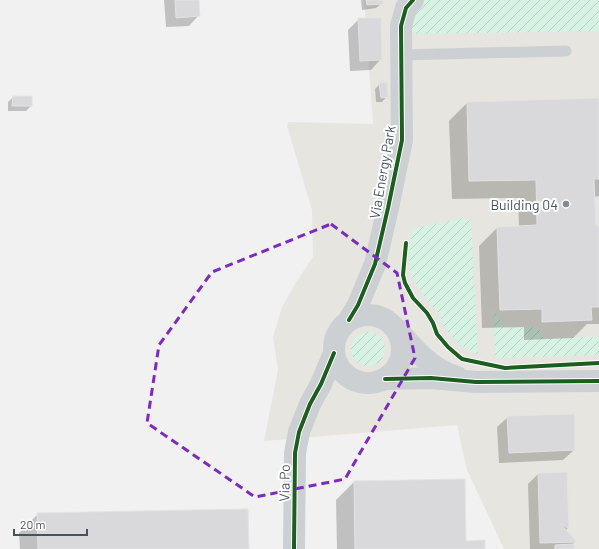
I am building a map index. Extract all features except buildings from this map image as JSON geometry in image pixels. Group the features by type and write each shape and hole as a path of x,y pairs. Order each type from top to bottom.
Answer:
{"street":[{"name":"Via Energy Park","path":"334,353 335,340 340,329 349,320 358,305 375,264 388,208 402,140 401,26 406,8 413,0"},
{"name":"Via Energy Park","path":"375,264 374,284 381,304 402,343 402,357 396,370 385,379"},
{"name":"Via Energy Park","path":"349,320 360,316 372,315 382,318 394,326 412,347 429,362 448,374 476,382"},
{"path":"334,353 338,366 347,376 359,382"},
{"name":"Via Po","path":"294,549 295,453 299,432 310,404 321,384 334,353"},
{"name":"Via Energy Park","path":"359,382 372,383 385,379 431,378 476,382 594,385"},
{"name":"Via Po","path":"310,404 326,391 342,384 359,382"}],"lane":[{"path":"401,54 566,51"}],"highlighted area":[{"path":"331,224 397,273 415,358 345,479 255,497 147,423 159,345 212,272"}],"shaded area":[{"path":"364,0 599,0 599,549 504,549 467,470 457,425 264,441 278,370 273,337 282,307 313,257 312,210 287,126 288,122 373,124"}],"green space":[{"path":"425,0 599,0 599,31 415,34 409,25 419,4"},
{"path":"463,218 471,221 478,355 458,343 445,328 439,313 425,298 411,275 409,262 412,229"},
{"path":"493,307 504,328 539,327 543,338 599,337 599,355 495,358"},
{"path":"365,332 371,332 375,333 382,339 385,349 384,356 378,363 371,366 365,366 361,365 354,359 351,352 351,346 352,342 358,335"}],"cycle path":[{"path":"349,320 358,305 375,264 402,140 401,26 406,8 413,0"},
{"path":"406,243 403,275 405,283 413,298 427,313 437,334 448,347 462,359 505,368 599,363"},
{"path":"294,549 295,453 299,432 310,404 321,384 334,353"},
{"path":"385,379 431,378 476,382 599,381"}],"place":[{"name":"Building 04","path":"566,204"}]}
